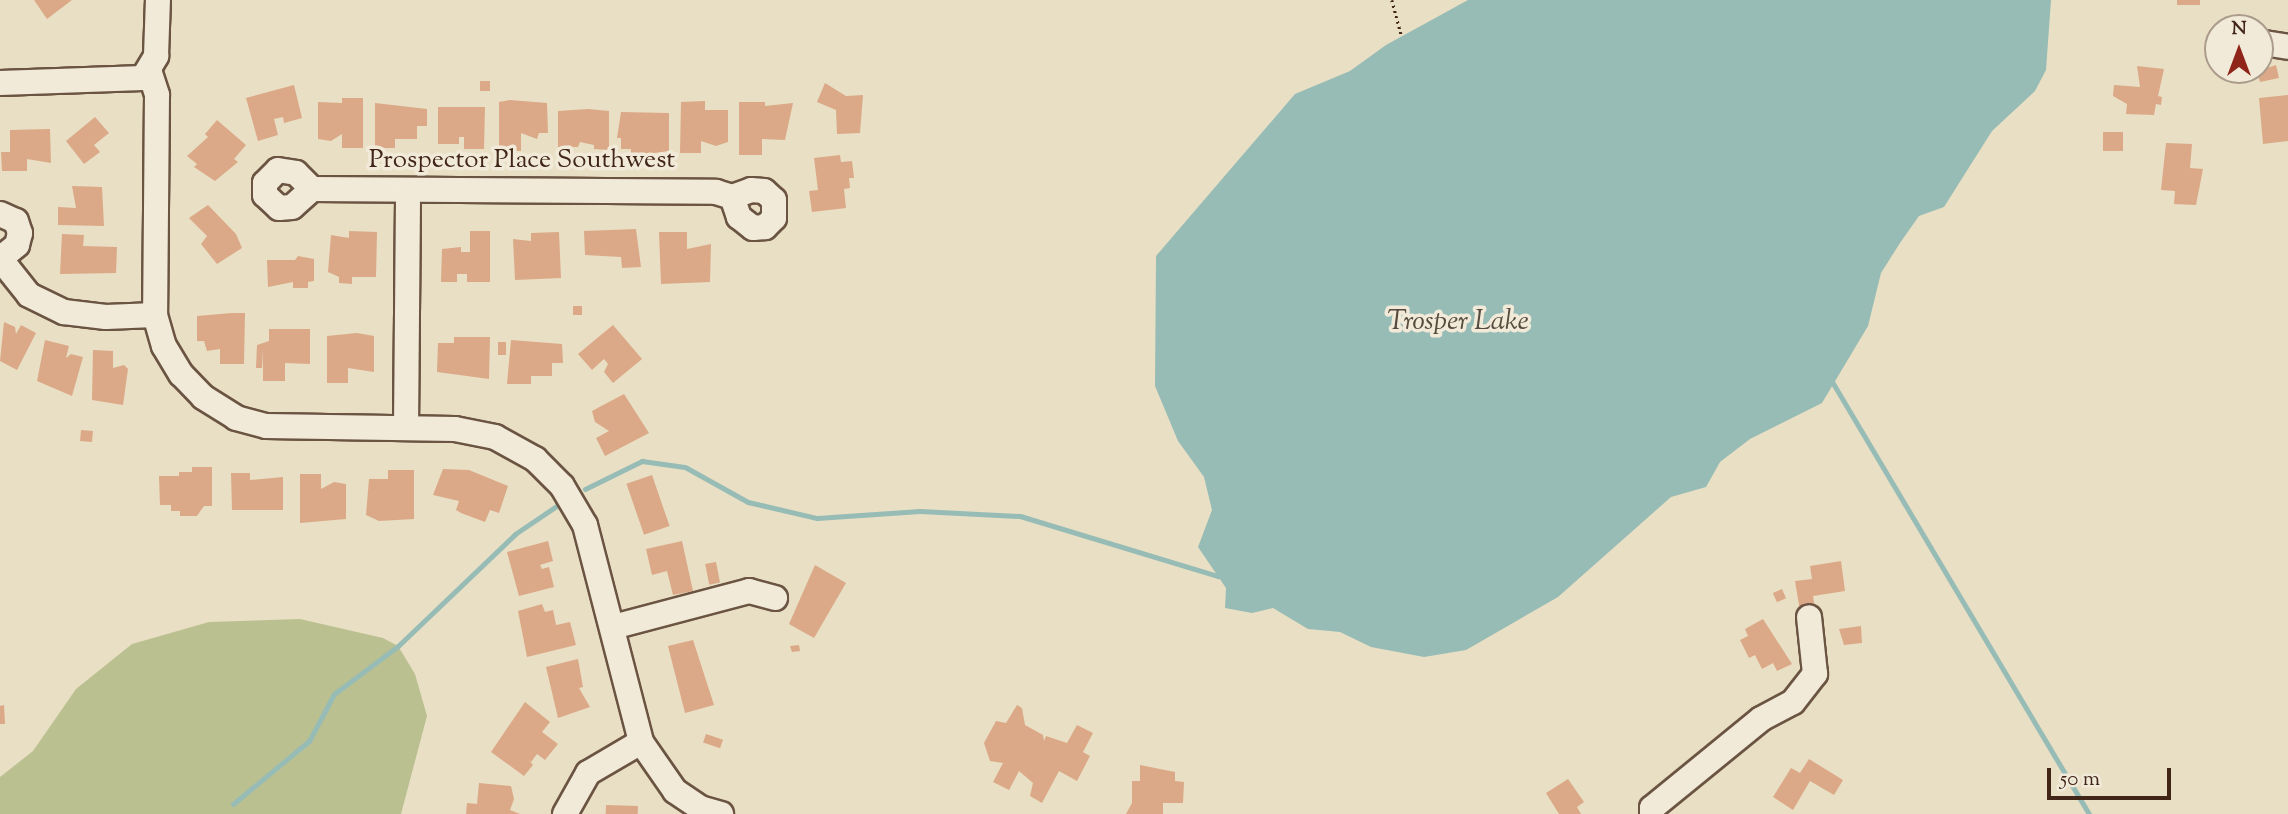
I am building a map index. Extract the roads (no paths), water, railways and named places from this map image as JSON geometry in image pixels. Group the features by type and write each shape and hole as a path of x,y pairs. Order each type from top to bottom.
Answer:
{"street":[{"path":"158,0 156,55 150,73 157,95 155,315 164,346 181,374 203,397 236,418 295,428 406,428 495,436 551,473 579,510 613,627 641,742 675,791 700,808 721,814"},
{"path":"0,83 131,81 150,73"},
{"name":"Prospector Place Southwest","path":"312,189 716,192 732,197"},
{"path":"406,428 408,191"},
{"path":"0,214 16,221 20,233 17,245 1,260 29,295 65,312 106,317 155,315"},
{"path":"613,627 749,591 775,598"},
{"path":"1652,811 1761,719 1793,702 1815,674 1809,617"},
{"path":"565,814 588,773 641,742"}],"water":[{"name":"Trosper Lake","path":"1468,0 2051,0 2046,70 2035,91 1992,131 1944,207 1919,216 1900,243 1881,273 1868,326 1822,403 1750,439 1720,462 1706,487 1671,497 1558,597 1466,650 1424,657 1371,647 1340,632 1308,629 1273,608 1252,613 1225,608 1226,588 1198,547 1212,510 1204,477 1178,441 1155,386 1156,256 1295,94 1350,71 1386,45"}],"waterway":[{"path":"1831,380 2089,814"},
{"path":"585,489 642,461 685,467 748,502 817,518 920,511 1020,516 1218,576 1222,573"},
{"path":"233,804 309,741 334,694 398,646 515,534 558,505"}]}
